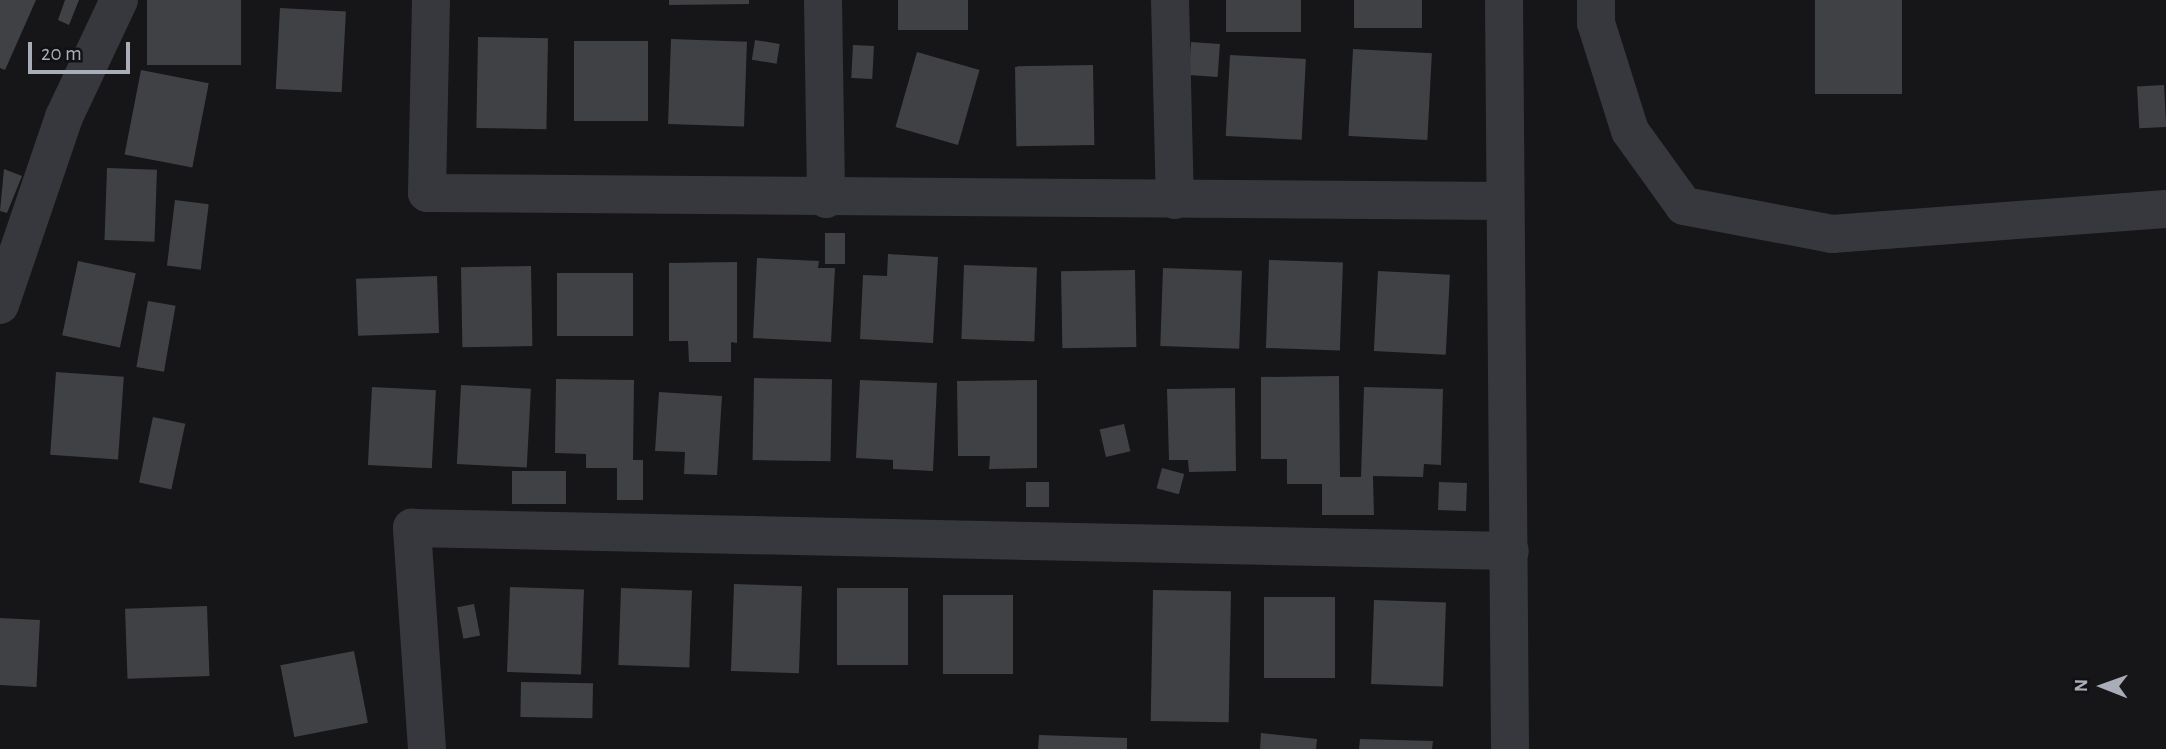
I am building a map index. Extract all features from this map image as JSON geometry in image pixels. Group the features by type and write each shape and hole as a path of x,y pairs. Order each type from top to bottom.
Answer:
{"street":[{"path":"0,305 64,117 119,0"},
{"path":"431,0 427,193 826,199 1505,201"},
{"path":"823,0 826,199"},
{"path":"1170,0 1175,200"},
{"path":"1504,0 1510,749"},
{"path":"1596,0 1596,23 1630,131 1685,206 1832,234 2166,209"},
{"path":"428,749 412,527 1510,551"}],"building":[{"path":"0,0 36,0 5,70 0,68"},
{"path":"65,0 79,0 69,25 58,20"},
{"path":"147,0 241,0 241,65 147,65"},
{"path":"669,0 749,0 749,4 669,5"},
{"path":"898,0 968,0 968,30 898,30"},
{"path":"1226,0 1301,0 1301,32 1226,32"},
{"path":"1354,0 1422,0 1422,28 1354,28"},
{"path":"1815,0 1902,0 1902,94 1815,94"},
{"path":"280,8 346,11 342,92 276,89"},
{"path":"478,37 548,38 546,129 476,128"},
{"path":"671,39 747,42 744,127 668,124"},
{"path":"755,40 780,44 777,64 752,60"},
{"path":"574,41 648,41 648,121 574,121"},
{"path":"1191,42 1220,44 1218,77 1189,75"},
{"path":"853,45 874,46 872,79 851,78"},
{"path":"1353,49 1432,53 1427,140 1348,136"},
{"path":"917,52 979,70 958,145 896,127"},
{"path":"1230,55 1306,59 1302,140 1226,136"},
{"path":"1093,65 1094,145 1016,146 1015,66"},
{"path":"141,70 209,83 192,168 125,154"},
{"path":"2164,85 2166,127 2139,128 2137,86"},
{"path":"107,168 157,170 154,242 104,240"},
{"path":"4,169 22,176 7,213 0,211"},
{"path":"175,200 209,204 201,270 167,266"},
{"path":"825,233 845,233 845,264 825,264"},
{"path":"888,254 938,257 933,343 860,339 863,275 887,276"},
{"path":"757,258 819,261 818,268 835,268 831,342 753,338"},
{"path":"1269,260 1343,263 1340,351 1266,348"},
{"path":"78,261 136,273 120,348 62,335"},
{"path":"737,262 737,343 731,342 731,362 689,362 688,341 669,341 669,263"},
{"path":"964,265 1037,268 1034,342 961,339"},
{"path":"531,266 532,346 462,347 461,267"},
{"path":"1163,268 1242,271 1239,349 1160,346"},
{"path":"1135,270 1136,347 1062,348 1061,271"},
{"path":"1378,271 1450,275 1446,355 1374,351"},
{"path":"557,273 633,273 633,336 557,336"},
{"path":"437,276 439,333 358,336 356,279"},
{"path":"148,301 176,306 164,372 136,367"},
{"path":"56,372 124,377 118,460 50,455"},
{"path":"1339,376 1340,477 1361,477 1364,387 1443,389 1441,465 1424,464 1423,477 1373,476 1374,515 1322,515 1322,484 1287,484 1287,459 1261,459 1261,377"},
{"path":"754,378 832,379 831,461 753,460"},
{"path":"556,379 634,380 633,460 643,460 643,500 617,500 617,468 586,468 586,454 555,453"},
{"path":"860,380 937,383 933,471 893,469 893,460 856,458"},
{"path":"1037,380 1037,468 989,469 990,456 958,456 957,381"},
{"path":"461,385 531,389 527,468 457,464"},
{"path":"372,387 436,390 432,468 368,465"},
{"path":"1235,388 1236,471 1189,472 1188,460 1169,460 1167,389"},
{"path":"659,392 722,396 717,475 684,474 685,452 655,451"},
{"path":"153,417 185,424 171,489 139,483"},
{"path":"1124,424 1130,451 1106,457 1100,430"},
{"path":"1162,468 1184,474 1179,494 1157,488"},
{"path":"512,471 566,471 566,504 512,504"},
{"path":"1026,482 1049,482 1049,507 1026,507"},
{"path":"1439,482 1467,483 1466,511 1438,510"},
{"path":"734,584 802,586 799,673 731,671"},
{"path":"510,587 584,590 581,675 507,672"},
{"path":"621,588 692,590 689,667 618,665"},
{"path":"837,588 908,588 908,665 837,665"},
{"path":"1153,590 1231,591 1229,722 1151,721"},
{"path":"943,595 1013,595 1013,674 943,674"},
{"path":"1264,597 1335,597 1335,678 1264,678"},
{"path":"1374,600 1446,603 1443,686 1371,684"},
{"path":"474,604 480,635 463,639 457,607"},
{"path":"207,606 209,676 127,679 125,609"},
{"path":"0,618 40,620 36,687 0,685"},
{"path":"354,651 368,723 294,737 280,665"},
{"path":"521,682 593,683 592,718 520,717"},
{"path":"1261,733 1317,739 1316,749 1260,749"},
{"path":"1039,735 1127,738 1127,749 1038,749"},
{"path":"1360,739 1433,741 1432,749 1359,749"}]}
